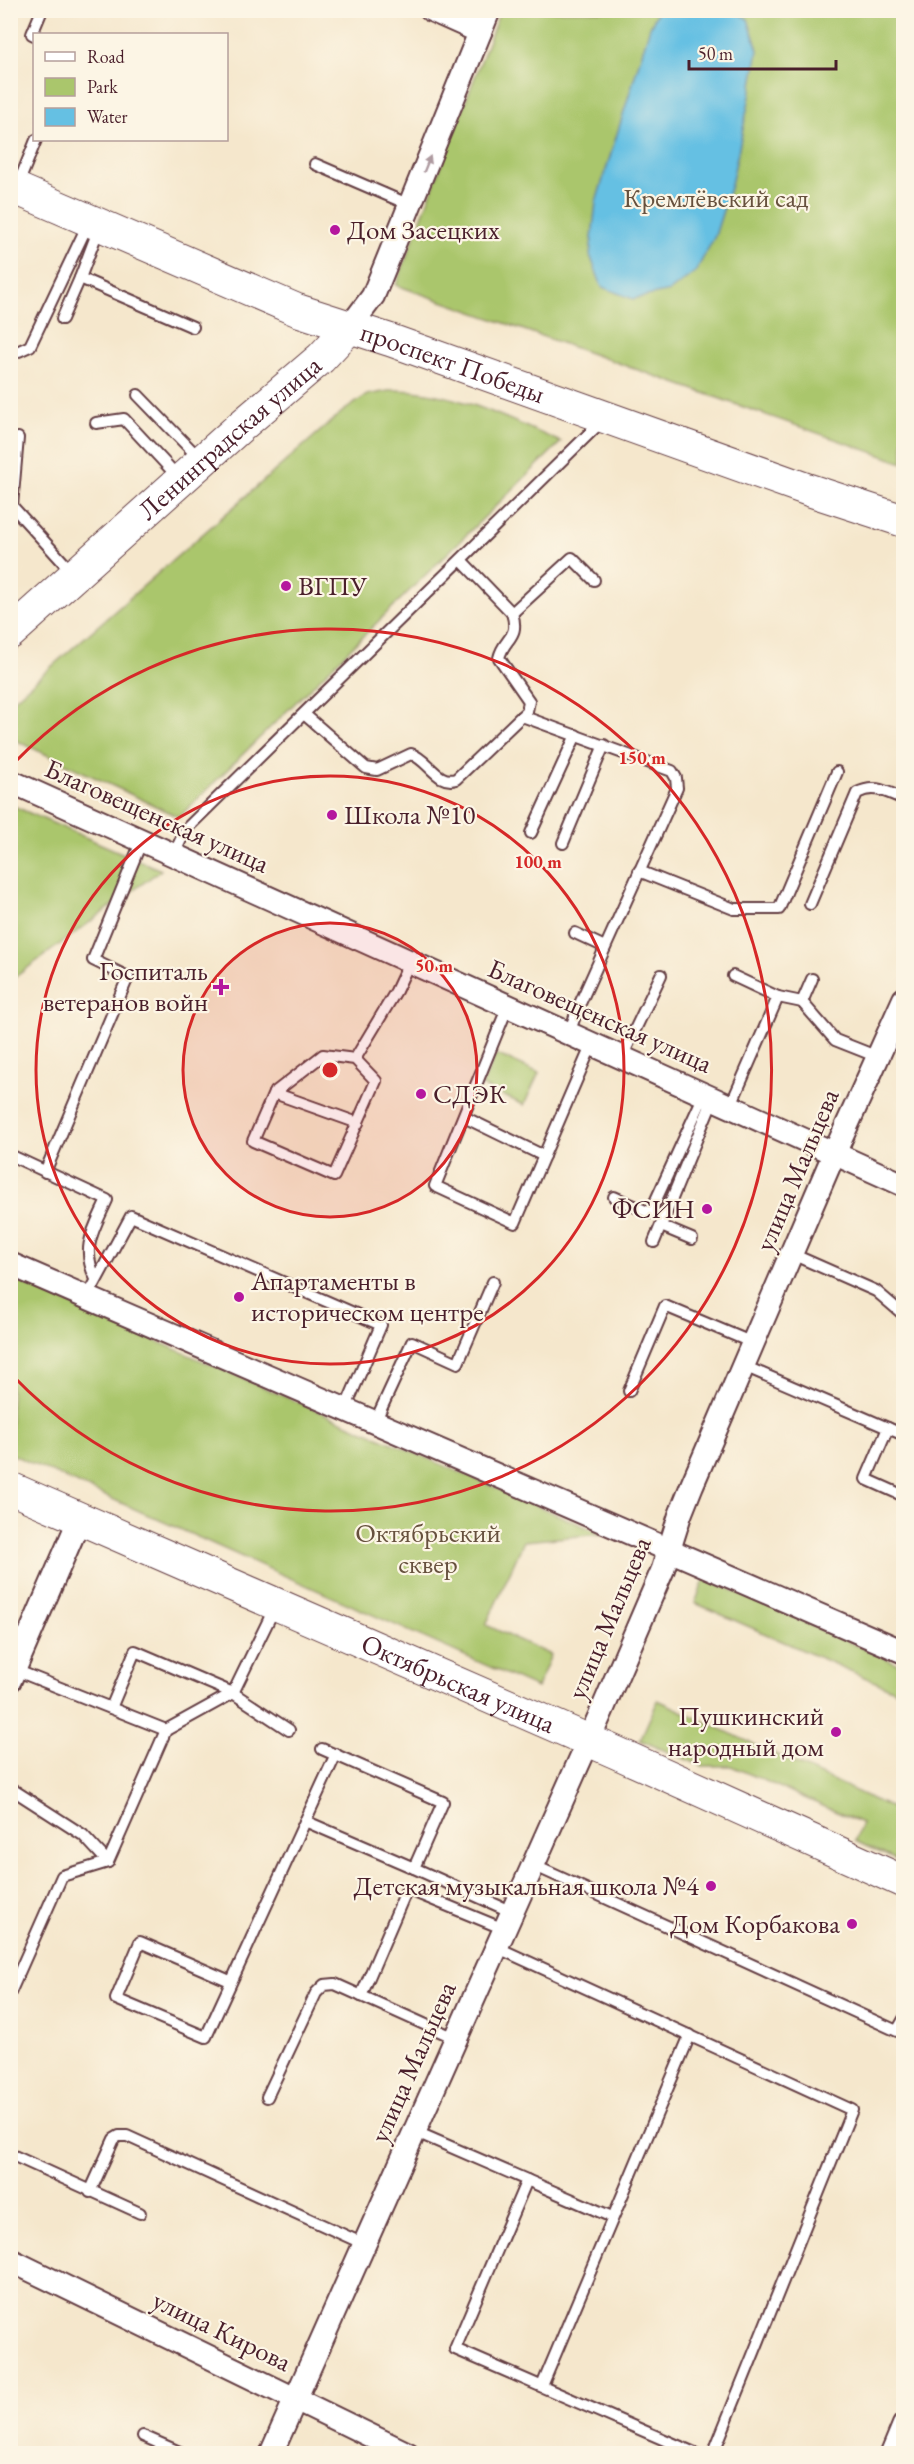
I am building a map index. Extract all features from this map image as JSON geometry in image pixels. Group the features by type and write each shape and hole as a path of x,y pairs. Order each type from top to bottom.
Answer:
{"main road":[{"name":"проспект Победы","path":"12,191 95,223 261,296 808,490 903,521"},
{"name":"Ленинградская улица","path":"10,633 321,358 349,328"},
{"name":"Октябрьская улица","path":"10,1488 589,1740 903,1882"}],"street":[{"path":"431,10 480,32"},
{"name":"Ленинградская улица","path":"349,328 373,296 489,10"},
{"name":"Благовещенская улица","path":"10,781 903,1185"},
{"name":"улица Мальцева","path":"271,2454 589,1740 670,1550 680,1515 834,1154 903,999"},
{"path":"10,1264 92,1288 345,1409 903,1652"},
{"path":"13,1675 19,1634 80,1518"},
{"name":"улица Кирова","path":"10,2260 408,2454"},
{"path":"892,2454 903,2425"}],"lane":[{"path":"33,34 42,10"},
{"path":"12,191 36,141"},
{"path":"315,164 410,205"},
{"path":"62,319 80,278 95,223"},
{"path":"10,351 19,351 30,346 95,223"},
{"path":"80,278 193,327"},
{"path":"138,395 192,471"},
{"path":"174,854 186,829 607,417"},
{"path":"96,423 124,419 192,471"},
{"path":"18,438 12,506 75,575"},
{"path":"512,614 572,558 594,580"},
{"path":"304,714 366,768 377,770 411,753 443,779 450,781 456,779 522,716 529,708 530,701 499,658 500,651 514,634 516,625 512,614 461,560"},
{"path":"522,716 672,771 676,778 677,788 569,1033"},
{"path":"531,833 576,735"},
{"path":"563,843 604,745"},
{"path":"639,871 734,909 779,909 837,772"},
{"path":"810,904 857,794 867,788 878,789 903,799"},
{"path":"45,1172 128,977 93,960 142,840"},
{"path":"575,933 605,947"},
{"path":"355,1059 396,991 410,961"},
{"path":"622,1058 662,975"},
{"path":"733,976 778,997 802,1002 835,1040 878,1056"},
{"path":"802,1002 812,979"},
{"path":"615,1197 650,1213 778,997"},
{"path":"508,1006 435,1186 515,1223 592,1044"},
{"path":"323,1055 355,1059 376,1081 334,1176 253,1141 274,1093 323,1055"},
{"path":"274,1093 357,1123"},
{"path":"654,1242 716,1100"},
{"path":"464,1117 544,1156"},
{"path":"10,1155 107,1200 91,1236 88,1250 87,1263 92,1288"},
{"path":"92,1288 131,1216 381,1326 345,1409"},
{"path":"661,1226 692,1239"},
{"path":"792,1254 876,1292 903,1315"},
{"path":"375,1422 412,1342 459,1363 493,1282"},
{"path":"629,1391 665,1306 754,1344"},
{"path":"744,1366 903,1435"},
{"path":"888,1428 866,1479 903,1496"},
{"path":"10,1993 62,1876 108,1862 166,1730 233,1693 276,1604"},
{"path":"111,1708 135,1651 233,1693 289,1730"},
{"path":"13,1675 111,1708 166,1730"},
{"path":"322,1749 443,1802 414,1868"},
{"path":"230,1981 140,1942 116,1999 206,2037 336,1754"},
{"path":"10,1788 83,1835 108,1862"},
{"path":"305,1821 414,1868 504,1929 690,2035 852,2110 713,2454"},
{"path":"533,1865 897,2031 903,2020"},
{"path":"361,1996 408,1889 504,1929"},
{"path":"267,2097 316,1993 324,1985 335,1984 455,2038"},
{"path":"542,2386 690,2035"},
{"path":"414,2131 612,2217"},
{"path":"90,2192 114,2139 127,2136 364,2244"},
{"path":"10,2154 90,2192 140,2212"},
{"path":"527,2180 455,2349 697,2454"},
{"path":"143,2436 184,2454"}],"green space":[{"name":"Кремлёвский сад","path":"500,11 903,11 903,463 396,285"},
{"name":"ВГПУ","path":"394,390 416,391 459,400 561,442 179,817 11,738 11,702 342,412 367,395"},
{"path":"11,805 161,870 11,980"},
{"path":"496,1054 539,1073 524,1105 482,1086"},
{"name":"Октябрьский сквер","path":"11,1278 602,1534 524,1541 486,1625 551,1655 537,1688 11,1454"},
{"path":"705,1578 903,1666 903,1694 695,1603"},
{"path":"658,1700 903,1813 903,1863 855,1841 862,1823 731,1766 702,1766 640,1740"}],"water":[{"path":"658,11 734,11 748,19 758,50 731,185 715,236 696,271 670,291 633,299 602,287 590,255 596,202 650,27"}],"place":[{"name":"Дом Засецких","path":"335,230"},
{"name":"ВГПУ","path":"286,586"},
{"name":"Школа №10","path":"332,815"},
{"name":"Госпиталь ветеранов войн","path":"221,987"},
{"name":"СДЭК","path":"421,1094"},
{"name":"ФСИН","path":"707,1209"},
{"name":"Апартаменты в историческом центре","path":"239,1297"},
{"name":"Пушкинский народный дом","path":"836,1732"},
{"name":"Детская музыкальная школа №4","path":"711,1886"},
{"name":"Дом Корбакова","path":"852,1924"}]}
